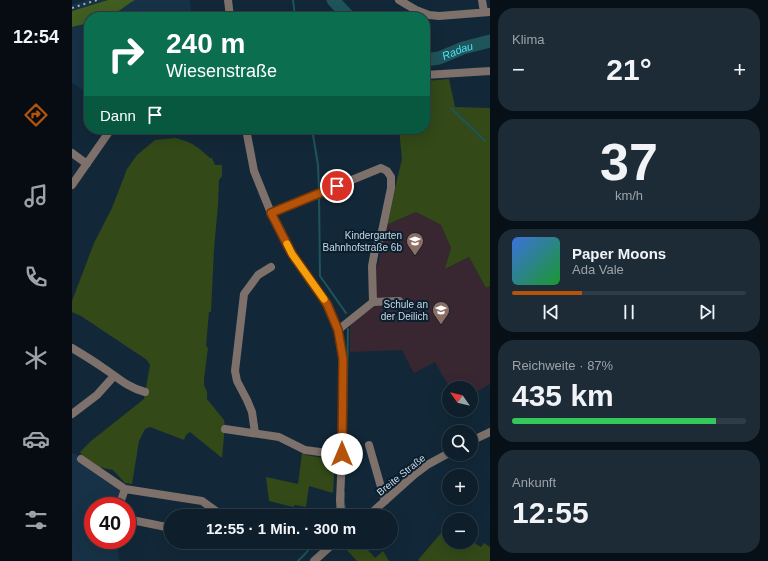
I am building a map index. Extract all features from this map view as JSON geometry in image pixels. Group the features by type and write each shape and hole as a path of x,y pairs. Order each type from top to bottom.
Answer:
{"street":[{"path":"228,0 229,12"},
{"path":"400,0 421,12"},
{"path":"430,15 439,16 487,12 482,0"},
{"path":"430,75 490,71"},
{"path":"72,185 108,134"},
{"path":"247,134 254,171 271,213 292,254 327,304 338,330 343,359 341,509"},
{"path":"72,153 87,164"},
{"path":"271,213 380,168 387,171 391,176 391,188 381,236 375,250 372,266 373,302"},
{"path":"255,433 252,412 237,381 235,371 244,294 258,274 271,267"},
{"path":"338,330 373,302 399,301"},
{"path":"72,348 137,390 145,392"},
{"path":"72,414 97,395 114,376"},
{"path":"224,429 279,437 305,450 342,454"},
{"path":"478,438 490,432"},
{"path":"369,445 385,501"},
{"name":"Breite Straße","path":"376,509 427,465 442,457"},
{"path":"81,459 125,489 202,501 213,509"},
{"path":"122,497 125,489"},
{"path":"136,521 164,527"},
{"path":"314,561 327,549"}],"shaded area":[{"path":"87,0 108,0 72,11 72,5"},
{"path":"190,0 191,12 117,12 133,1"},
{"path":"84,24 84,91 72,83 72,27"},
{"path":"416,212 441,225 451,248 446,269 469,257 486,288 490,286 490,384 478,391 478,381 446,381 435,362 414,373 402,350 350,352 350,324 374,304 375,268 378,265 386,225"},
{"path":"72,453 125,489 122,497 84,497 84,549 118,549 119,561 72,561"}],"green space":[{"path":"108,0 136,0 117,12 84,12 84,24 72,27 72,11"},
{"path":"449,79 455,107 490,108 490,286 486,288 469,257 445,269 451,248 441,225 416,212 386,225 402,159 400,134 430,134 430,81"},
{"path":"176,138 191,143 212,158 215,165 222,165 222,176 219,180 211,312 209,312 206,346 208,348 204,385 207,392 207,399 224,420 225,426 222,458 190,432 186,435 184,440 150,427 145,429 139,441 132,484 125,483 113,470 99,467 84,458 80,452 91,441 144,399 150,365 147,360 81,316 72,312 72,301 94,243 112,208 127,169 137,155 155,140"},
{"path":"302,453 335,460 333,493 309,486 306,507 295,505 293,507 269,501 266,477 298,484"},
{"path":"442,532 442,549 478,549 478,545 481,547 484,543 490,547 490,561 418,560"},
{"path":"346,549 367,549 375,558 383,551 389,561 357,561"}],"waterway":[{"path":"293,0 294,12"},
{"name":"Radau","path":"333,0 344,12"},
{"name":"Radau","path":"430,59 439,58 463,48 490,41"},
{"path":"451,108 485,141"},
{"path":"313,134 318,165 319,190"},
{"path":"319,195 320,276 346,313"},
{"path":"346,431 348,329"},
{"path":"344,493 345,509"},
{"path":"298,561 309,549"}],"railway":[{"path":"72,8 97,0"}],"slow traffic":[{"path":"287,244 292,254 324,299"}],"place":[{"name":"Kindergarten Bahnhofstraße 6b","path":"415,256"},
{"name":"Schule an der Deilich","path":"441,325"}],"route":[{"path":"337,186 271,213 292,254 327,304 338,330 343,359 342,454"}]}
